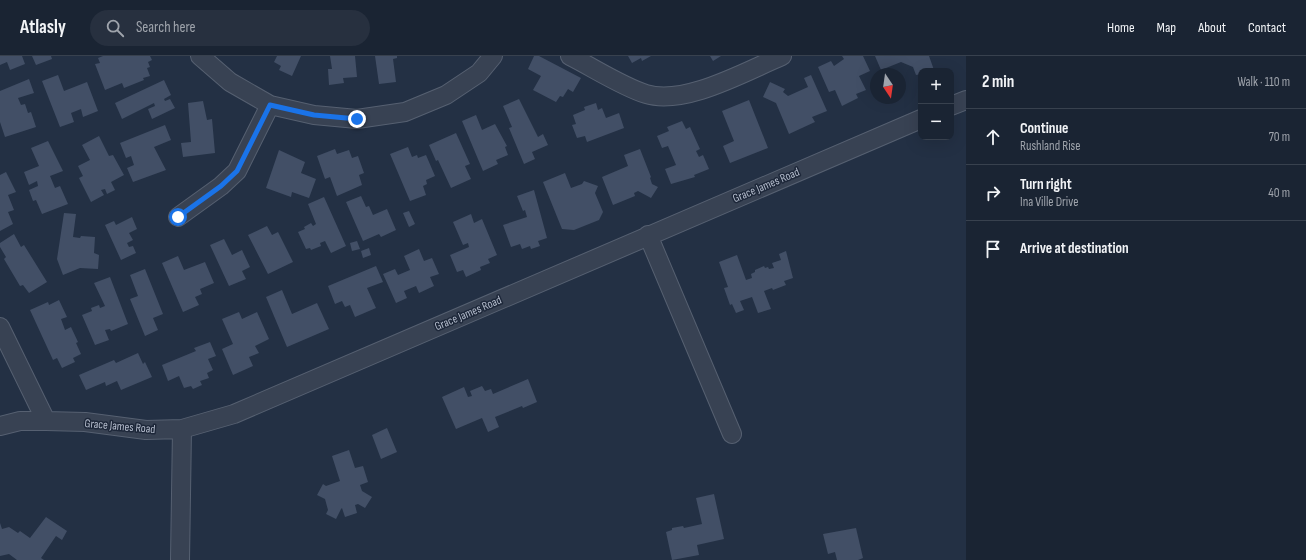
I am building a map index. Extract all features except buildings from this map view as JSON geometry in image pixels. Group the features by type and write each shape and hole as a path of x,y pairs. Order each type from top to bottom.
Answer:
{"street":[{"path":"200,56 230,82 270,105 314,115 357,119 405,112 446,95 479,73 493,56"},
{"path":"570,56 637,90 653,96 671,97 695,93 782,56"},
{"path":"954,105 966,100"},
{"path":"178,217 221,186 237,171 270,105"},
{"name":"Grace James Road","path":"0,426 20,421 46,421 85,422 146,430 182,429 234,414 918,120"},
{"path":"648,235 732,434"},
{"path":"0,327 46,421"},
{"path":"180,560 182,429"}],"route":[{"path":"178,217 221,186 237,171 270,105 314,115 357,119"}]}
